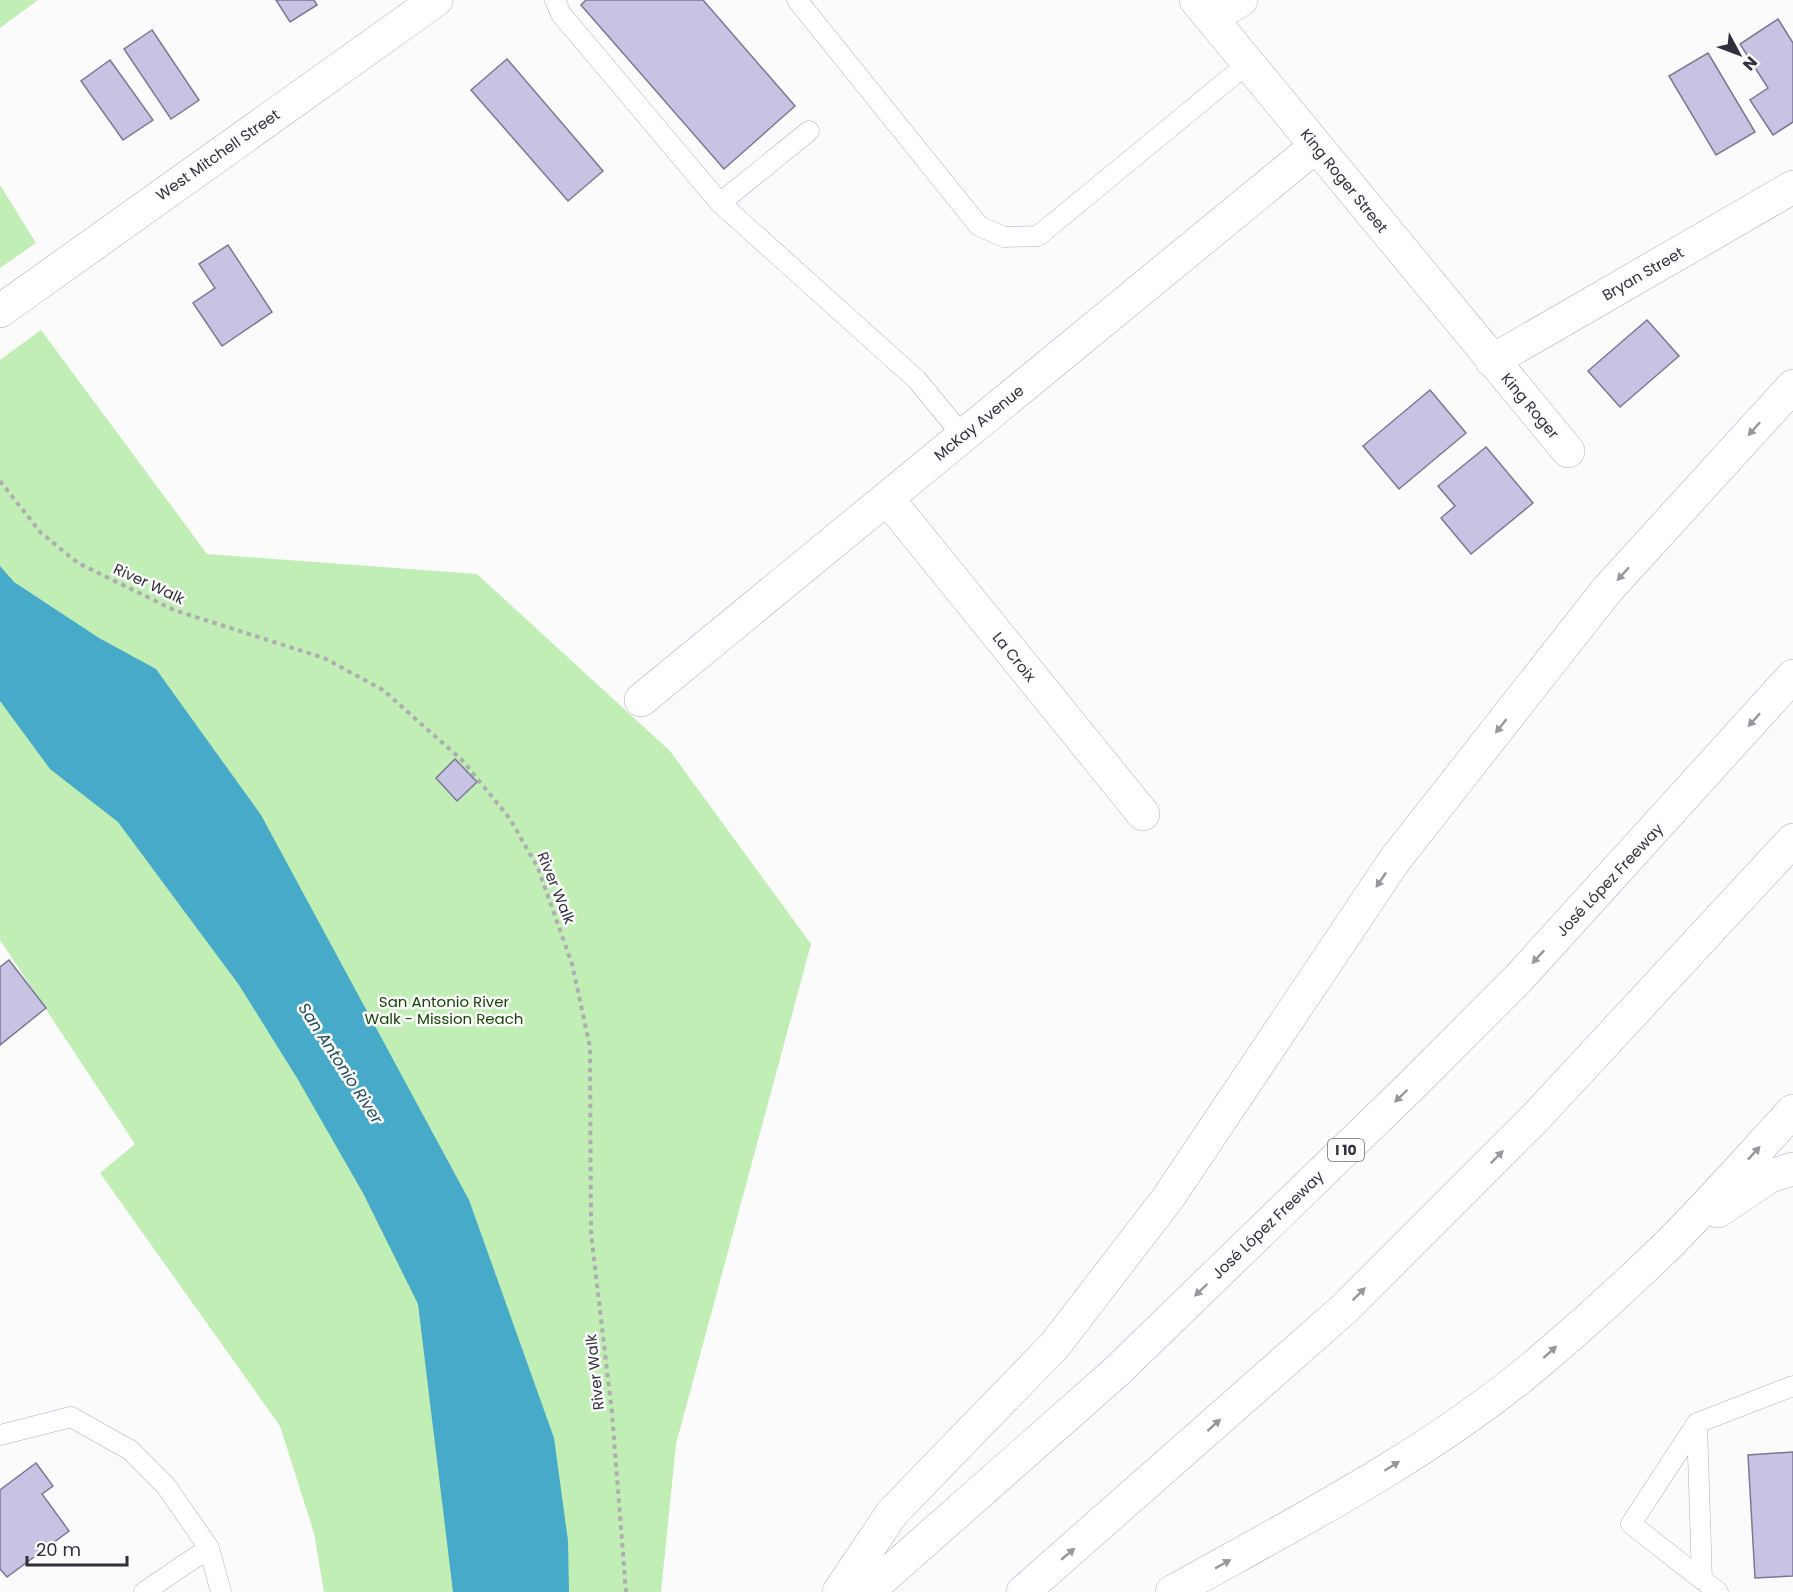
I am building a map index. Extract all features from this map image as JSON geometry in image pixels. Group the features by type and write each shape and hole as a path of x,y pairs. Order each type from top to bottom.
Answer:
{"main road":[{"name":"West Mitchell Street","path":"0,311 436,0"},
{"path":"1203,9 1241,0"},
{"name":"King Roger Street","path":"1203,9 1492,361"},
{"name":"McKay Avenue","path":"641,700 1316,146"},
{"name":"Bryan Street","path":"1492,361 1793,187"},
{"name":"King Roger","path":"1492,361 1568,451"},
{"path":"839,1592 891,1514 1054,1346 1168,1198 1394,861 1607,590 1793,386"},
{"name":"La Croix","path":"887,498 1143,814"},
{"name":"José López Freeway","path":"867,1592 1116,1372 1413,1085 1518,979 1793,676"},
{"path":"1023,1592 1344,1309 1536,1117 1793,840"},
{"path":"1172,1592 1314,1513 1404,1458 1537,1364 1629,1283 1671,1242 1793,1111"},
{"path":"1671,1242 1770,1176 1793,1168"}],"lane":[{"path":"555,0 561,14 720,203 917,380 963,436"},
{"path":"797,0 979,226 1004,237 1038,236 1247,64"},
{"path":"720,203 808,131"},
{"path":"1718,1592 1631,1524 1697,1423 1793,1386"},
{"path":"0,1435 71,1417 130,1450 166,1486 209,1548 221,1592"},
{"path":"1697,1423 1702,1580"},
{"path":"144,1592 209,1548"}],"path":[{"name":"River Walk","path":"0,482 41,533 78,563 174,610 324,658 383,690 463,761 510,819 538,868 572,964 590,1047 591,1233 612,1413 626,1592"}],"green space":[{"path":"0,0 38,0 0,28"},
{"path":"0,185 36,243 0,268"},
{"name":"San Antonio River Walk - Mission Reach","path":"41,330 207,554 477,574 670,751 811,944 676,1444 661,1592 324,1592 314,1533 280,1426 100,1173 135,1144 0,940 0,360"}],"water":[{"name":"San Antonio River","path":"0,566 14,582 99,638 156,669 261,815 469,1200 554,1438 568,1541 569,1592 453,1592 418,1304 363,1193 297,1078 239,985 118,822 50,769 0,701"}],"building":[{"path":"276,0 314,0 317,5 290,22"},
{"path":"586,0 703,0 795,106 724,169 581,5"},
{"path":"1778,19 1793,43 1793,122 1773,135 1750,100 1768,88 1740,44"},
{"path":"152,30 199,100 171,119 124,49"},
{"path":"1708,53 1755,132 1716,155 1669,76"},
{"path":"507,59 603,171 568,201 471,90"},
{"path":"110,60 153,120 123,140 81,81"},
{"path":"228,245 272,312 222,346 193,303 215,288 199,264"},
{"path":"1647,320 1679,356 1620,407 1588,371"},
{"path":"1430,390 1466,433 1399,489 1363,446"},
{"path":"1486,447 1533,503 1471,554 1441,518 1455,506 1438,486"},
{"path":"455,759 477,782 457,801 436,778"},
{"path":"9,960 46,1008 0,1045 0,967"},
{"path":"1793,1452 1793,1576 1755,1578 1748,1455"},
{"path":"36,1463 53,1486 42,1494 69,1531 7,1577 0,1569 0,1490"}]}
